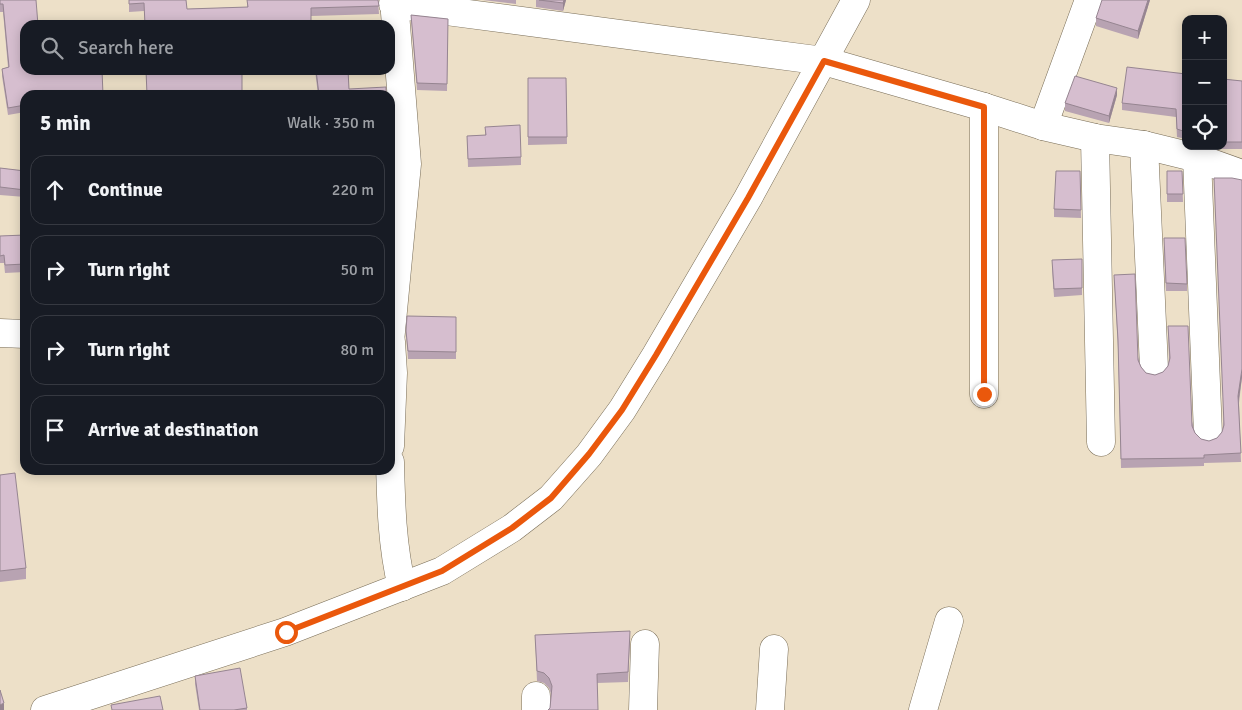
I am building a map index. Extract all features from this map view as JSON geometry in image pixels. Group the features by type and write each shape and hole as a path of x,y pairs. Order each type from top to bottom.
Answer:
{"street":[{"path":"44,710 286,632 442,571 512,528 551,498 589,454 622,410 656,355 748,198 856,0"},
{"path":"1043,126 1089,0"},
{"path":"395,298 407,164 394,2 824,61 1043,126 1095,138 1144,145 1197,158 1242,174"},
{"path":"984,107 984,394"},
{"path":"1095,138 1101,442"},
{"path":"1144,145 1154,368"},
{"path":"1197,158 1208,434"},
{"path":"0,333 20,334"},
{"path":"390,475 395,554 402,587"},
{"path":"923,710 950,622"},
{"path":"643,710 646,644"},
{"path":"770,710 774,649"}],"building":[{"path":"0,0 36,0 38,20 20,20 20,75 102,75 103,90 20,90 20,106 8,108 2,69 9,67 3,4 0,4"},
{"path":"129,0 186,0 187,9 248,7 247,0 378,0 379,6 311,8 311,20 145,20 144,3 129,4"},
{"path":"539,0 564,0 563,3"},
{"path":"1102,0 1148,0 1138,31 1096,18"},
{"path":"411,15 448,19 447,84 417,83"},
{"path":"1127,67 1182,74 1182,131 1177,129 1176,109 1122,103"},
{"path":"146,75 242,75 242,90 147,90"},
{"path":"317,75 348,75 349,89 386,87 386,90 318,90"},
{"path":"1075,76 1117,88 1109,116 1065,103"},
{"path":"528,78 566,78 567,137 528,137"},
{"path":"1227,79 1242,81 1242,142 1227,142"},
{"path":"520,125 521,157 468,159 467,136 486,135 485,127"},
{"path":"0,168 20,170 20,189 0,187"},
{"path":"1056,171 1080,171 1081,210 1054,209"},
{"path":"1167,171 1182,171 1183,194 1167,194"},
{"path":"1214,178 1242,180 1242,369 1238,396 1241,453 1204,455 1204,458 1121,459 1118,340 1114,275 1135,274 1138,360 1146,373 1155,375 1163,372 1168,366 1170,358 1168,326 1188,326 1192,426 1195,433 1201,439 1209,441 1217,438 1222,432 1224,425"},
{"path":"20,235 20,264 5,265 4,255 0,256 0,236"},
{"path":"1164,238 1185,238 1187,284 1166,283"},
{"path":"1082,259 1082,288 1054,289 1052,260"},
{"path":"407,316 456,317 456,352 408,351"},
{"path":"15,473 26,568 0,571 0,475"},
{"path":"630,631 628,672 597,674 598,710 548,710 550,708 552,686 549,678 544,673 537,671 535,635"},
{"path":"240,668 247,708 200,710 195,676"},
{"path":"0,690 4,703 0,705"},
{"path":"160,696 163,710 112,710 111,705"}],"route":[{"path":"286,632 442,571 512,528 551,498 589,454 622,410 748,198 824,61 984,107 984,394"}]}
